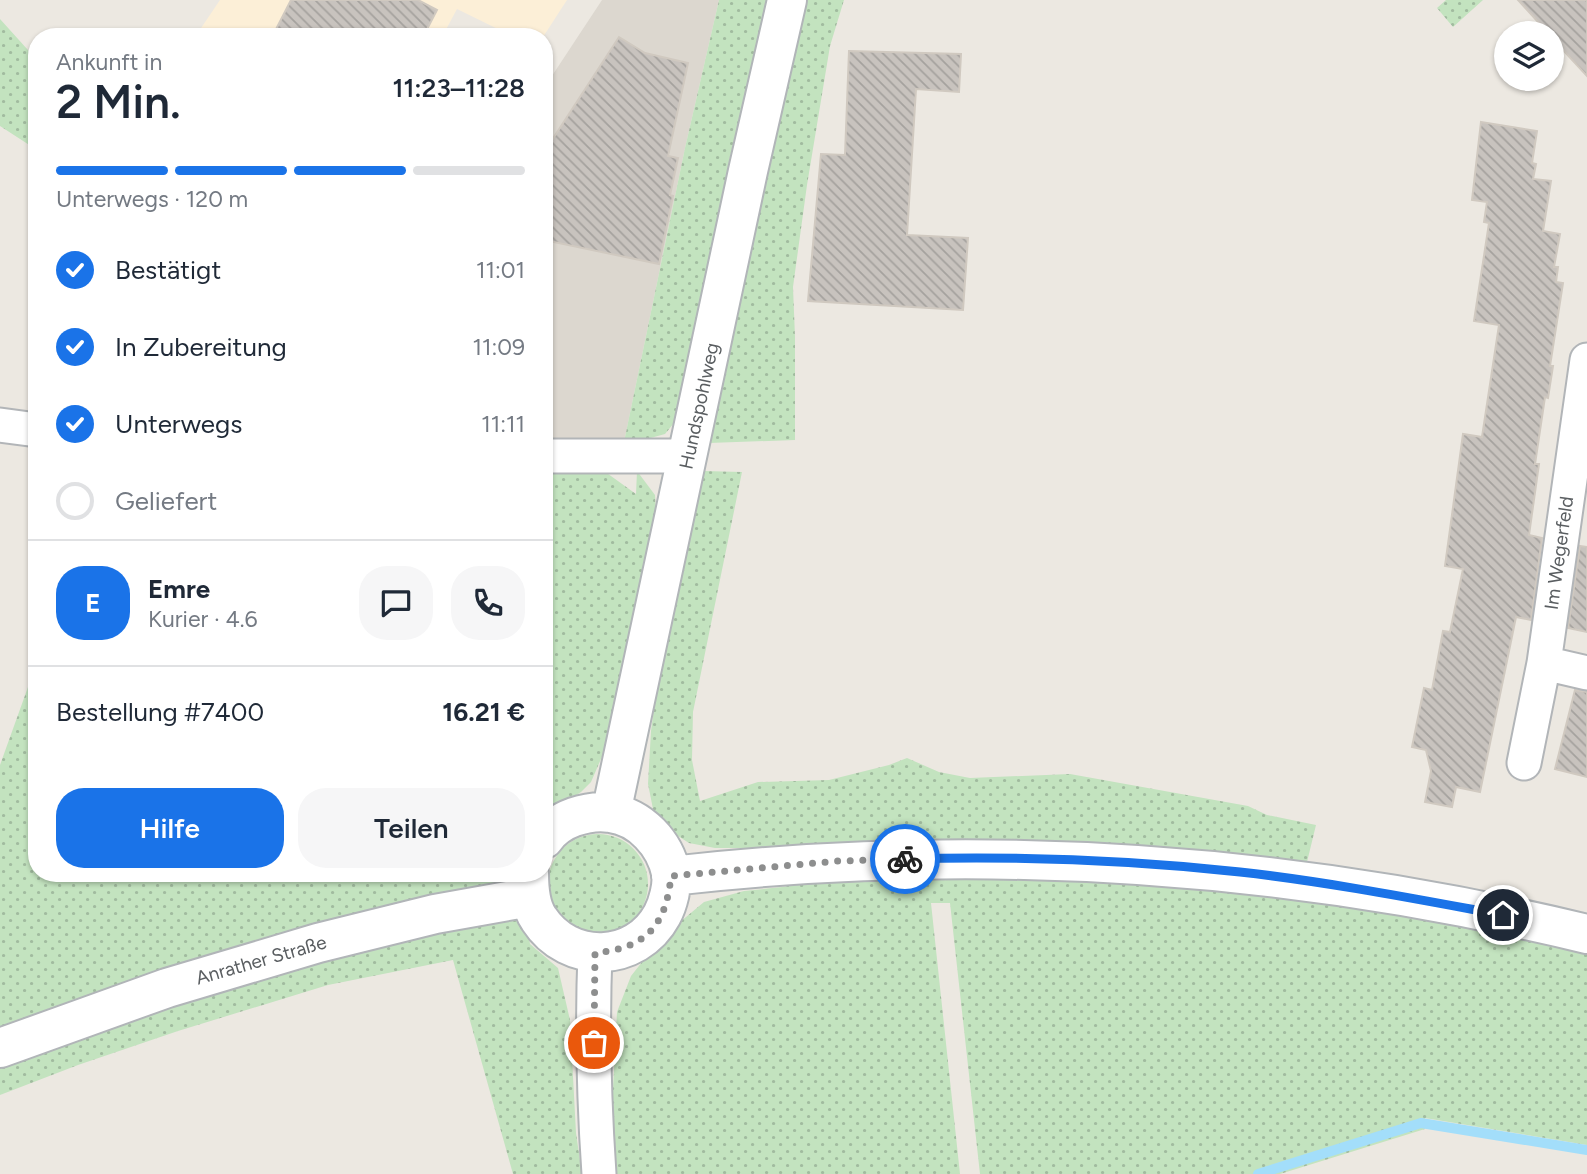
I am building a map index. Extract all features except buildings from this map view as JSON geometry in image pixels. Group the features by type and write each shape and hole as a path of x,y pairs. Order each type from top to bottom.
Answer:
{"street":[{"name":"Hundspohlweg","path":"611,813 760,116 788,0"},
{"name":"Im Wegerfeld","path":"1524,763 1544,663 1587,360"},
{"path":"0,425 28,429"},
{"path":"553,456 688,456"},
{"path":"1544,663 1587,673"},
{"path":"553,830 566,820 587,813 611,813 631,819 650,833 663,851 671,876 663,913 652,931 635,943 616,951 595,953 595,1111 599,1174"},
{"path":"671,876 852,861 947,858 1109,862 1240,872 1326,883 1490,912 1587,934"},
{"name":"Anrather Straße","path":"0,1048 167,988 318,943 435,914 529,885 538,918 553,936 573,948 595,953"}],"shaded area":[{"path":"220,0 567,0 549,28 496,28 457,9 447,28 201,28"},
{"path":"602,0 719,0 685,148 624,442 553,441 553,74"}],"green space":[{"path":"719,0 767,0 730,157 679,417 665,434 636,442 624,442 685,148"},
{"path":"803,0 844,0 830,46 793,287 795,440 709,443"},
{"path":"1446,0 1483,0 1453,27 1437,8"},
{"path":"0,19 28,50 28,144 0,126"},
{"path":"553,470 604,471 636,494 637,471 655,495 657,529 610,738 591,782 553,811"},
{"path":"704,471 742,472 693,712 692,760 700,801 758,782 829,780 907,758 939,772 970,778 1070,774 1248,806 1267,815 1316,825 1307,862 1136,847 715,848 689,843 664,827 653,809 648,784 651,731 659,672"},
{"path":"28,687 28,882 520,882 530,944 558,968 570,1020 576,1133 582,1174 513,1174 453,960 328,985 178,1031 0,1095 0,765"},
{"path":"588,835 608,835 626,843 639,856 647,874 647,894 639,912 626,925 608,933 588,933 570,925 557,912 549,894 548,882 553,882 553,863 557,856 570,843"},
{"path":"908,876 1122,878 1363,906 1587,952 1587,1145 1425,1118 1425,1129 1280,1174 980,1174 950,903 931,903 960,1174 614,1174 613,1089 617,1012 631,976 680,922 704,902 744,891 806,883"}],"waterway":[{"path":"1258,1174 1421,1123 1587,1150"}],"way so far":[{"path":"594,1043 595,953 616,951 635,943 652,931 663,913 671,876 839,861 905,859"}],"route":[{"path":"905,859 1109,862 1240,872 1326,883 1503,915"}]}
